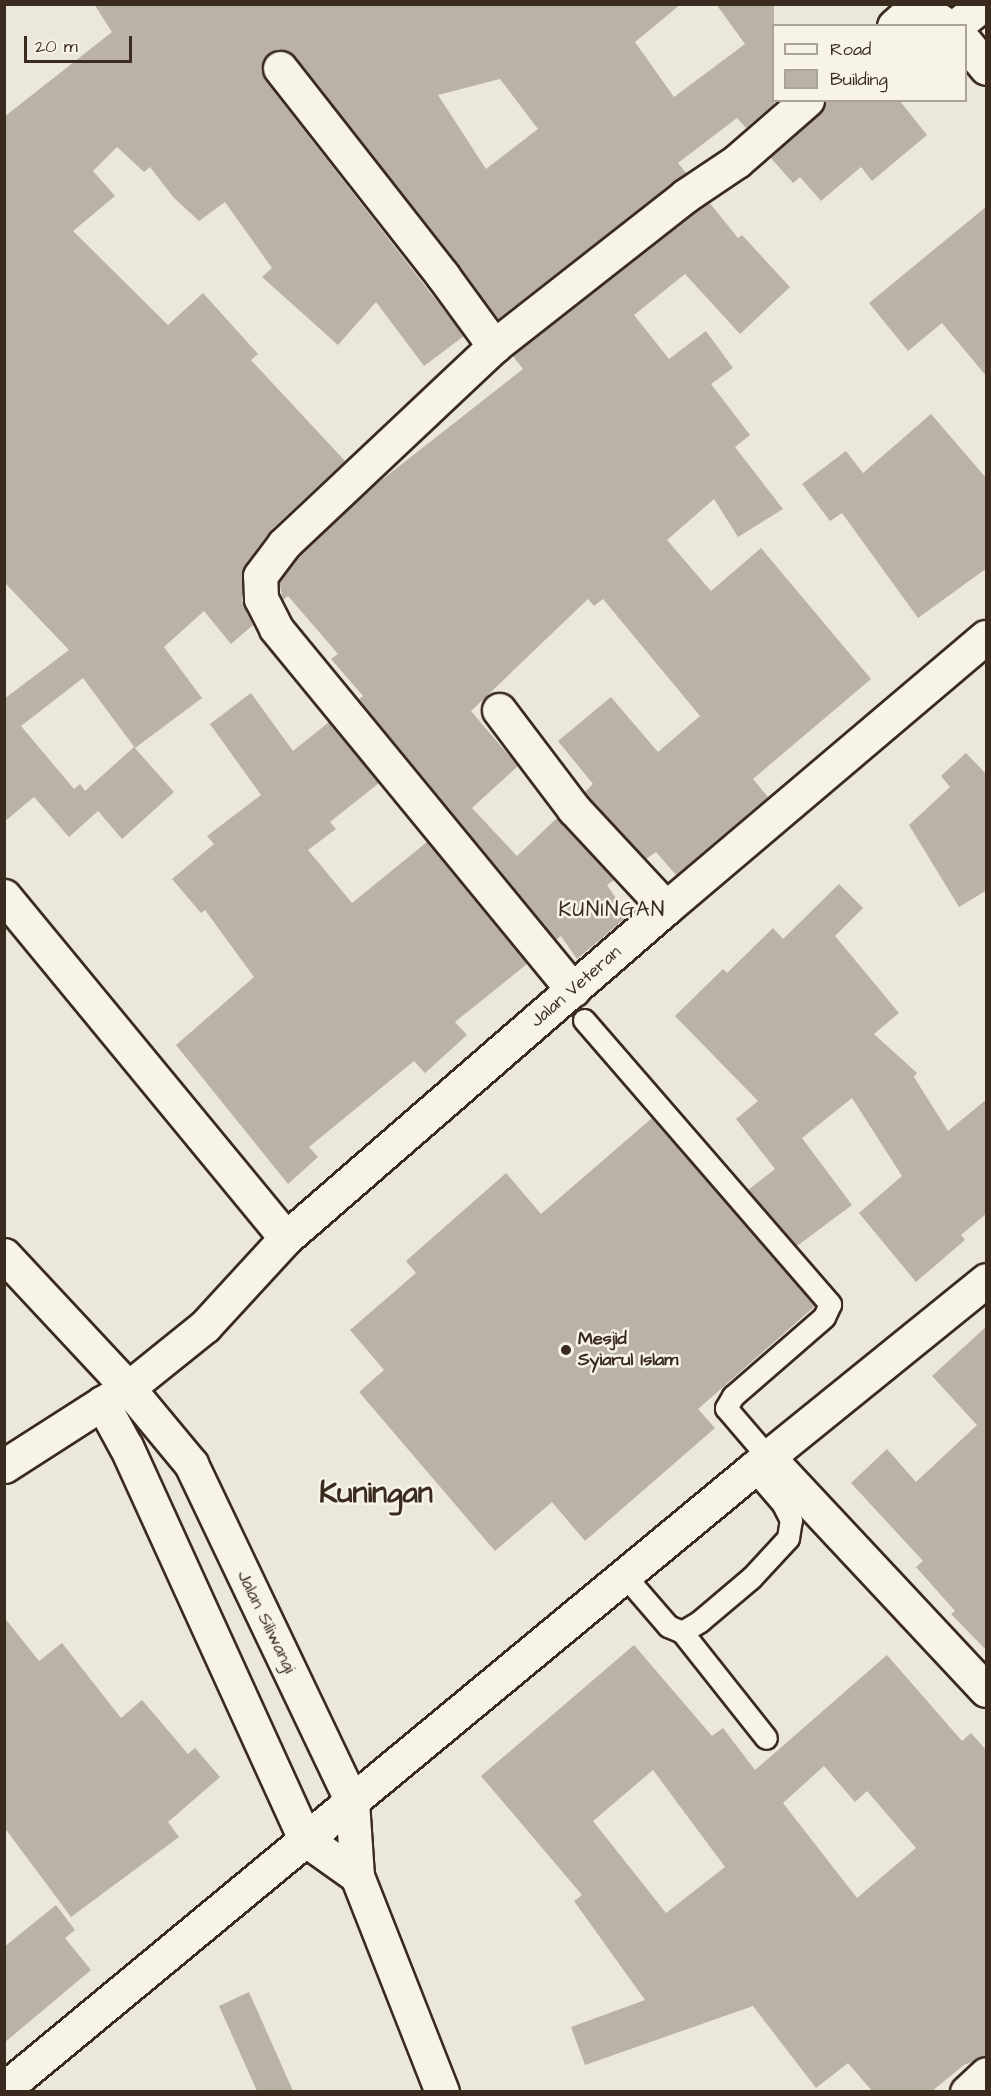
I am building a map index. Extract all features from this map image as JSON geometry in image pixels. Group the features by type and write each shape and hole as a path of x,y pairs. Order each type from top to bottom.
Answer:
{"main road":[{"path":"958,24 982,4"},
{"path":"908,12 942,24"},
{"path":"967,44 987,68"},
{"path":"279,68 443,276 494,346"},
{"path":"578,1005 276,628 261,599 260,576 284,544 494,346 685,196 737,161 805,102"},
{"name":"Jalan Veteran","path":"4,1466 115,1396 205,1326 286,1238 578,1005 666,908 987,637"},
{"path":"499,710 574,809 666,908"},
{"path":"4,896 286,1238"},
{"path":"4,1255 115,1396 126,1447 305,1839 357,1876"},
{"path":"4,2089 760,1463 987,1280"},
{"name":"Jalan Siliwangi","path":"115,1396 191,1464 352,1801 357,1876 442,2091"},
{"path":"760,1463 987,1689"},
{"path":"967,2091 987,2074"}],"lane":[{"path":"578,1005 830,1304 824,1317 741,1389 726,1408 791,1520 788,1538 752,1577 700,1622 682,1632"},
{"path":"624,1575 668,1626 682,1632 766,1738"}],"building":[{"path":"94,4 681,4 635,42 674,97 745,44 716,4 774,4 772,102 774,104 746,128 737,118 678,163 686,173 498,319 295,56 278,49 268,54 261,70 265,80 464,336 424,366 376,302 338,345 262,277 272,268 225,202 199,221 174,198 150,167 144,172 117,147 93,171 115,196 73,231 168,325 203,293 258,354 251,360 345,461 271,530 245,565 242,600 253,625 231,644 204,611 164,647 202,698 135,748 83,678 21,726 74,789 80,784 85,791 134,747 174,792 122,839 98,811 69,837 34,797 4,822 4,699 69,650 4,582 4,117 112,32","holes":["500,79 538,129 486,169 438,95"]},
{"path":"824,102 901,102 927,135 872,181 861,167 821,201 800,177 793,183 770,157 819,114"},
{"path":"709,202 738,238 742,235 790,287 740,334 685,274 634,315 669,359 706,331 733,368 711,384 750,435 735,447 783,509 738,537 714,499 667,540 711,591 761,548 871,679 753,779 768,797 676,875 656,852 646,859 588,797 585,792 593,784 558,741 611,697 658,752 700,716 603,599 594,606 588,599 471,711 518,766 472,808 517,856 557,818 614,880 607,885 628,916 577,959 561,936 556,940 359,699 363,696 331,659 338,654 288,596 283,600 279,582 298,557 370,489 523,369 512,355"},
{"path":"987,206 987,377 942,323 908,351 869,303"},
{"path":"931,414 987,479 987,568 918,618 842,513 830,521 802,484 846,451 863,473"},
{"path":"251,693 293,751 329,722 379,783 330,822 336,829 308,850 352,903 427,842 527,964 455,1022 467,1035 425,1073 414,1061 309,1147 318,1157 288,1184 176,1045 254,977 205,910 201,913 172,879 214,844 207,836 261,795 210,724"},
{"path":"966,753 987,775 987,890 959,907 909,825 950,787 941,776"},
{"path":"839,884 863,908 835,936 899,1013 874,1034 917,1073 914,1077 948,1131 987,1099 987,1213 961,1235 965,1240 916,1282 859,1213 902,1176 852,1098 802,1138 852,1205 797,1246 748,1190 775,1169 736,1119 758,1101 675,1016 723,969 727,973 773,928 783,939"},
{"name":"Mesjid Syiarul Islam","path":"652,1118 815,1306 698,1409 715,1428 585,1541 552,1502 495,1551 359,1392 384,1370 350,1330 416,1273 406,1261 506,1173 541,1214"},
{"path":"987,1326 987,1651 951,1614 955,1611 916,1567 923,1561 851,1483 887,1449 916,1482 977,1425 932,1376"},
{"path":"4,1617 39,1661 62,1643 121,1718 142,1700 188,1754 195,1748 220,1777 168,1822 179,1837 71,1917 4,1827"},
{"path":"634,1645 712,1736 723,1728 755,1770 887,1655 962,1741 971,1733 987,1751 987,2056 964,2065 932,2091 872,2091 848,2063 816,2088 753,2006 585,2065 571,2027 645,2000 574,1901 582,1895 481,1776","holes":["824,1766 855,1802 867,1791 916,1848 857,1898 783,1803","653,1770 725,1867 666,1913 593,1821"]},
{"path":"56,1905 75,1930 65,1938 91,1970 4,2043 4,1947"},
{"path":"249,1992 293,2091 257,2091 219,2006"}],"place":[{"name":"Mesjid Syiarul Islam","path":"566,1350"}],"district":[{"name":"KUNINGAN","path":"612,910"},
{"name":"Kuningan","path":"376,1493"}]}
